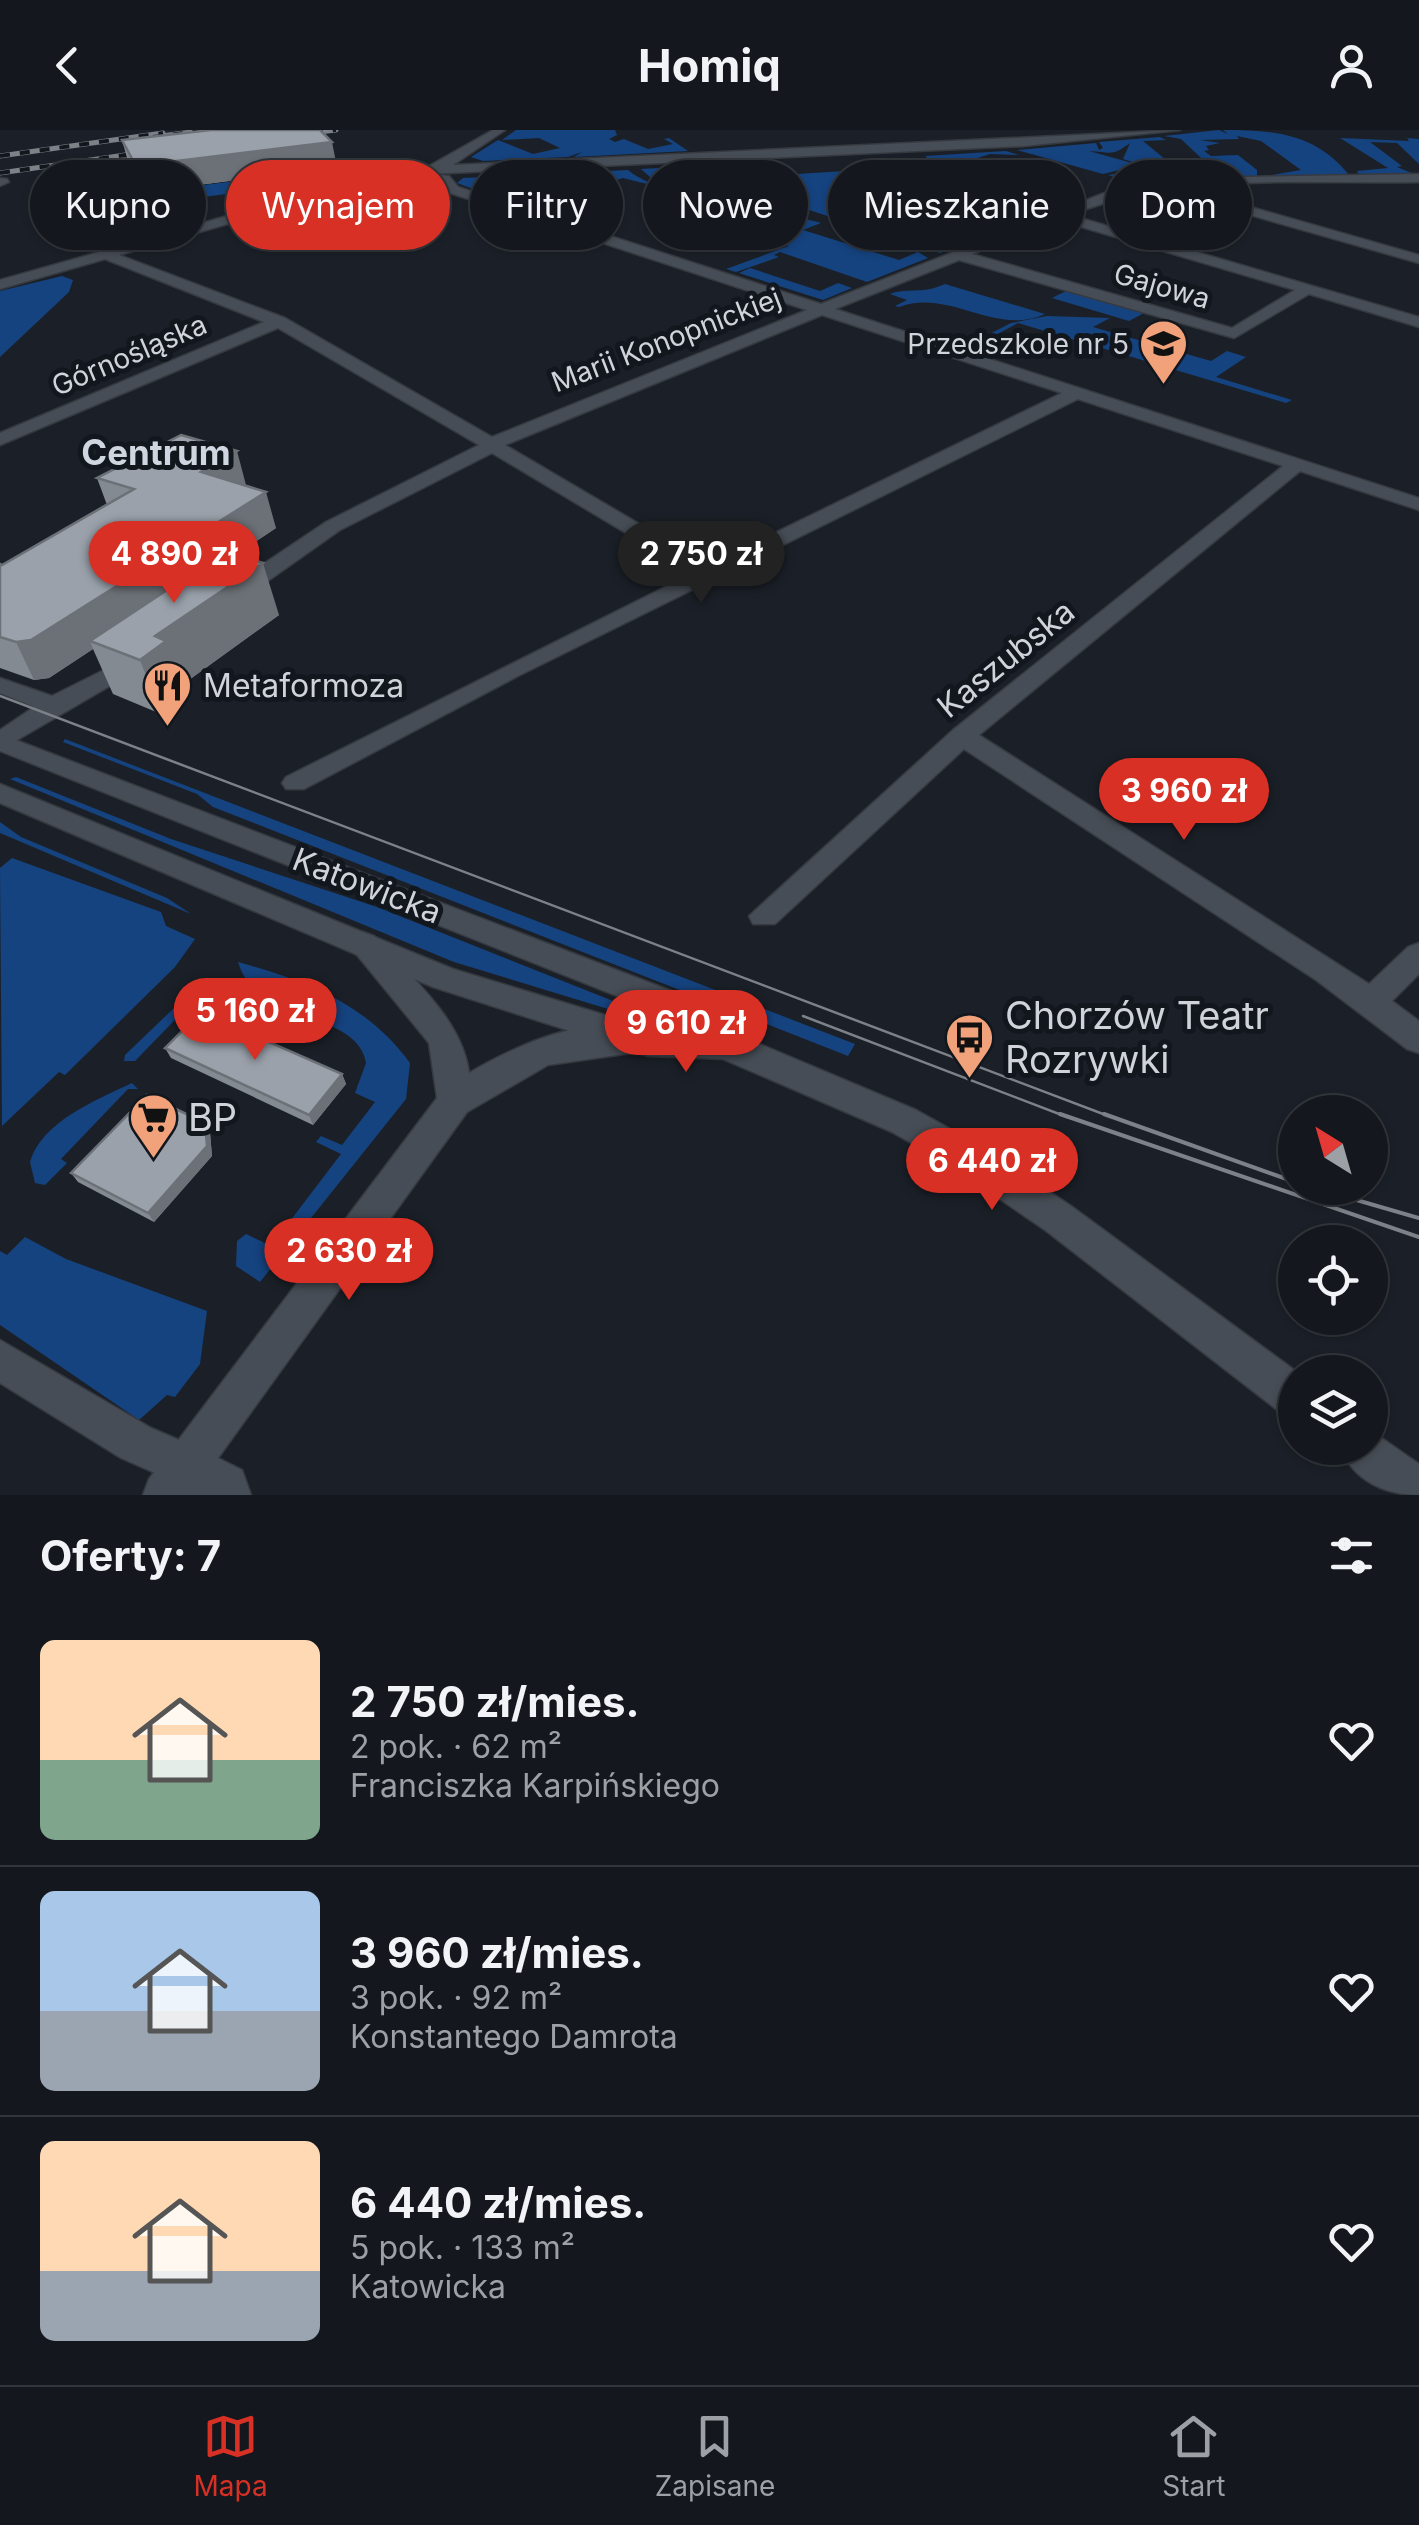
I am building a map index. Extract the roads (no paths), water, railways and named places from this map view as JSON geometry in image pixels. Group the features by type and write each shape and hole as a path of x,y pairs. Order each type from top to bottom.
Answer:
{"street":[{"path":"450,166 500,130"},
{"path":"450,173 1024,144 1175,130"},
{"name":"Marii Konopnickiej","path":"1252,182 1419,178"},
{"path":"450,186 1419,504"},
{"path":"1252,210 1419,259"},
{"path":"0,284 226,221"},
{"path":"1085,224 1419,322"},
{"name":"Marii Konopnickiej","path":"214,608 328,529 492,447 512,432 976,250"},
{"path":"106,254 280,321 708,573"},
{"name":"Gajowa","path":"962,256 1234,332 1308,289"},
{"name":"Górnośląska","path":"0,440 280,321"},
{"path":"295,783 708,573 1078,392"},
{"name":"Kaszubska","path":"764,916 962,736 1297,464"},
{"path":"0,742 53,706 126,669 159,645"},
{"path":"0,686 53,706"},
{"path":"962,736 1419,1039"},
{"name":"Katowicka","path":"0,742 676,1006 726,1045 904,1120 1058,1218 1278,1384"},
{"name":"Katowicka","path":"0,793 502,998 648,1042 726,1045"},
{"path":"363,944 442,1036 450,1055 455,1101"},
{"path":"1370,1003 1419,956"},
{"path":"176,1480 455,1101 536,1052 604,1039 648,1042"},
{"path":"0,1360 136,1443 176,1480 226,1486 229,1495"},
{"path":"1385,1465 1419,1491"}],"tram line":[{"path":"0,696 1111,1117"},
{"path":"803,1016 1067,1117"},
{"path":"1060,1114 1419,1237"},
{"path":"1104,1114 1278,1176"},
{"path":"1374,1205 1419,1218"}],"railway":[{"path":"153,137 207,130"},
{"path":"293,135 336,130"},
{"path":"0,156 163,133"},
{"path":"0,173 153,151"}],"place":[{"name":"Przedszkole nr 5","path":"1164,386"},
{"name":"Metaformoza","path":"168,728"},
{"name":"Chorzów Teatr Rozrywki","path":"970,1080"},
{"name":"BP","path":"153,1160"}],"district":[{"name":"Centrum","path":"156,453"}]}
